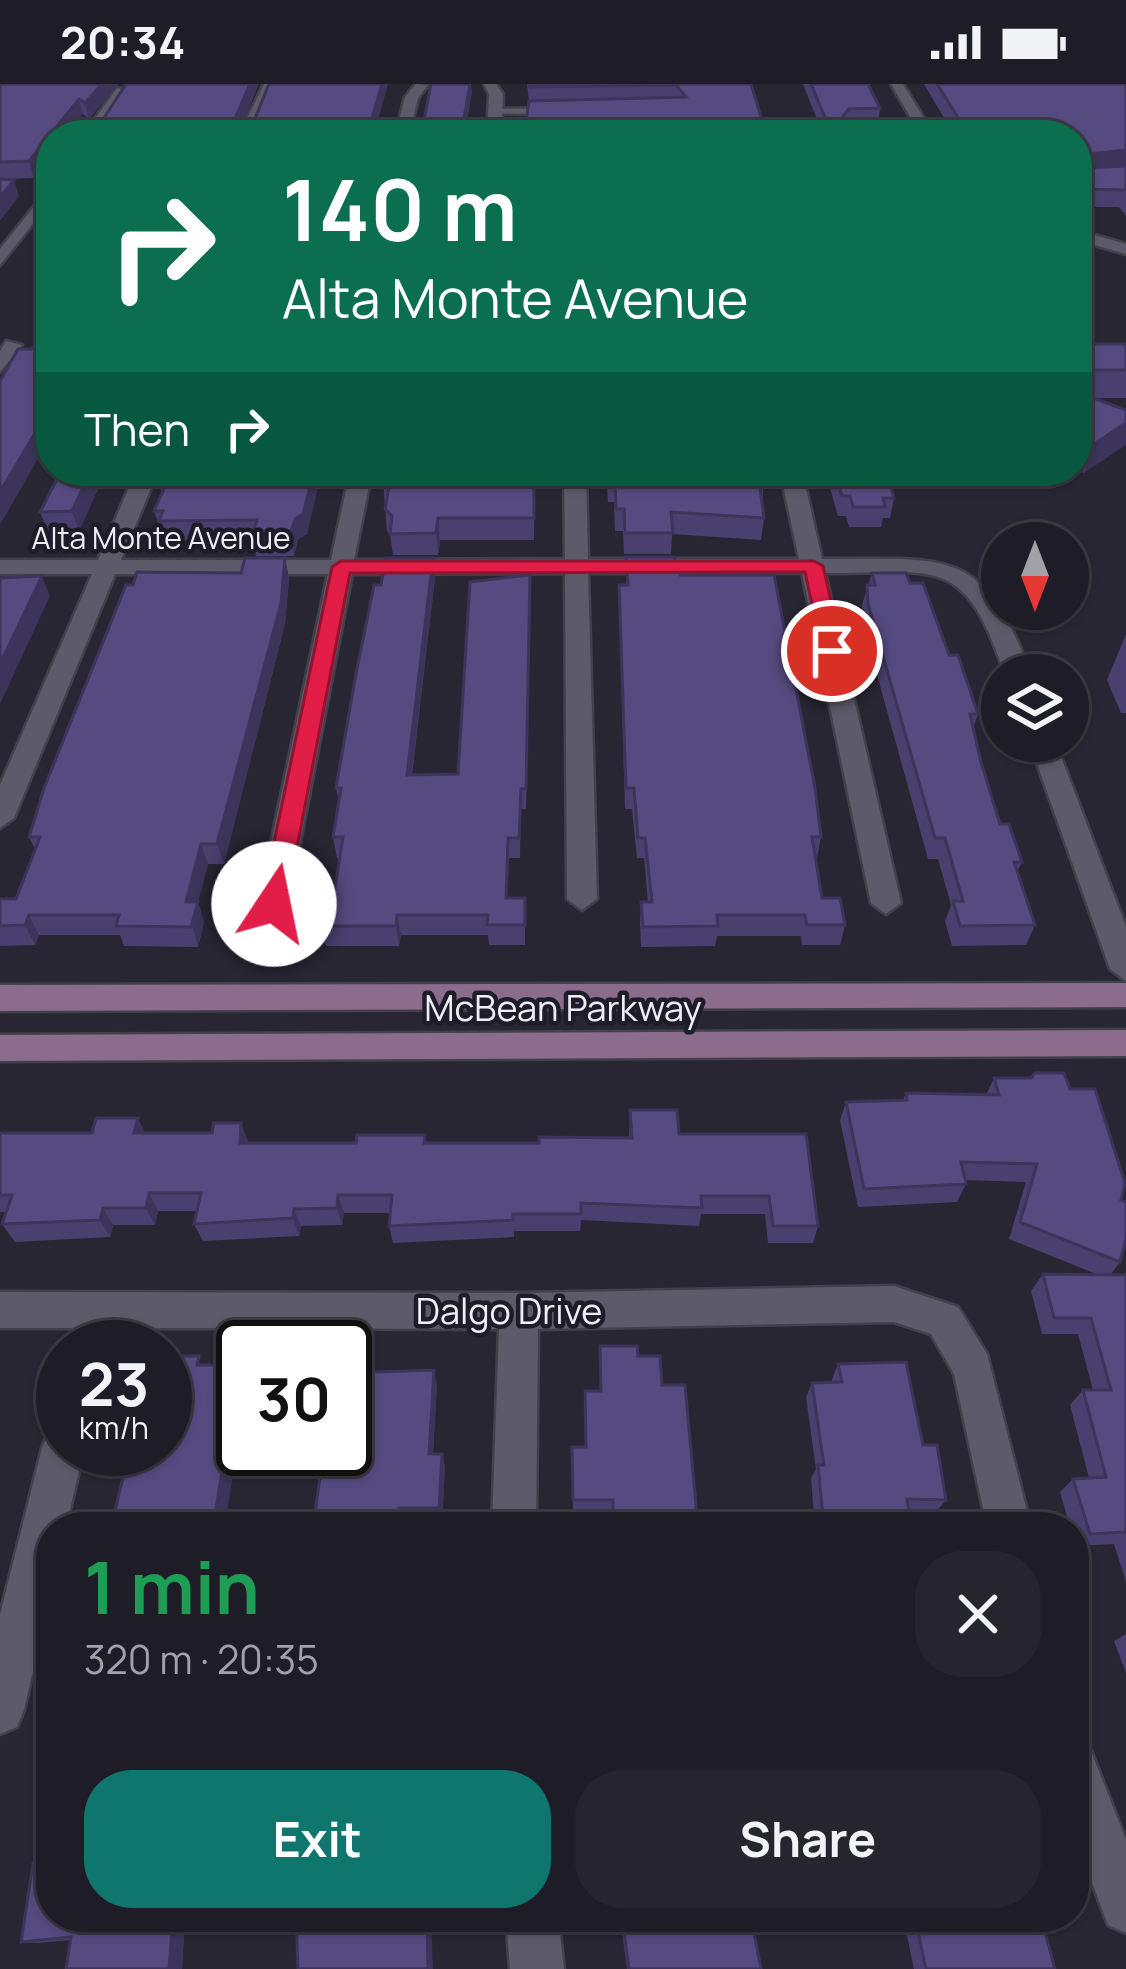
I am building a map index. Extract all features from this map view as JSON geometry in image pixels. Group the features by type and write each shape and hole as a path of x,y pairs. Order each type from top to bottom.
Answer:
{"main road":[{"name":"McBean Parkway","path":"0,998 1126,995"},
{"name":"McBean Parkway","path":"0,1048 1126,1043"}],"street":[{"path":"253,120 270,84"},
{"path":"490,84 496,94 495,120"},
{"path":"898,84 918,120"},
{"path":"406,120 412,97 422,85"},
{"path":"101,120 122,91"},
{"path":"496,113 593,112"},
{"path":"0,260 36,202"},
{"path":"1092,239 1126,249"},
{"path":"0,366 13,345"},
{"path":"0,818 141,486"},
{"path":"274,904 358,486"},
{"path":"574,486 582,899"},
{"path":"795,486 886,903"},
{"name":"Alta Monte Avenue","path":"0,567 926,566 969,579 992,605 1010,654"},
{"path":"1050,762 1126,969"},
{"name":"Dalgo Drive","path":"192,1325 519,1311 894,1304 944,1321 974,1368 1006,1512"},
{"name":"Dalgo Drive","path":"0,1310 48,1320"},
{"path":"514,1512 519,1311"},
{"path":"48,1512 56,1476"},
{"path":"0,1709 36,1560"},
{"path":"1089,1808 1126,1907"},
{"path":"533,1932 537,1969"}],"building":[{"path":"0,84 102,84 85,103 79,99 62,120 36,120 36,152 29,161 0,162"},
{"path":"126,84 250,84 234,120 103,120"},
{"path":"269,84 382,84 371,120 254,120"},
{"path":"431,84 470,84 464,120 424,120"},
{"path":"529,84 751,84 762,120 526,120 529,101 686,97 676,85"},
{"path":"811,84 868,84 880,108 849,109 840,120 826,120"},
{"path":"937,84 1126,84 1126,150 1092,154 1092,120 960,120"},
{"path":"1126,166 1126,190 1092,189 1092,168"},
{"path":"0,179 14,180 0,197"},
{"path":"36,344 36,431 0,492 0,381 18,349 31,349"},
{"path":"1092,344 1126,344 1126,370 1092,370"},
{"path":"1092,398 1126,410 1126,423 1094,444"},
{"path":"53,486 84,486 72,511 40,512"},
{"path":"165,486 310,486 303,514 295,519 290,535 252,535 257,520 159,521 163,511 154,511"},
{"path":"389,486 534,486 534,518 438,518 436,533 390,534 392,516 385,509"},
{"path":"615,486 760,486 764,518 671,512 673,533 625,533 624,509 616,509"},
{"path":"839,486 891,486 894,498 883,498 885,507 853,507 850,496 842,496"},
{"path":"626,557 674,557 680,575 774,575 815,788 821,837 812,837 822,898 840,898 845,925 807,925 805,915 717,915 718,926 643,927 641,902 652,902 645,838 638,838 634,788 626,788 619,585 628,585"},
{"path":"245,558 285,558 281,603 217,844 201,844 186,902 198,902 191,927 116,926 119,915 29,915 25,925 0,926 0,899 16,899 40,837 29,837 44,788 126,585 133,585 137,572 241,573"},
{"path":"386,558 433,558 407,775 458,774 470,582 530,575 526,789 521,789 519,838 508,838 506,898 525,898 525,925 487,925 488,915 397,915 396,926 321,926 326,901 333,901 343,837 333,837 341,788 336,788 355,679 374,585 381,585"},
{"path":"872,573 906,573 910,583 923,583 949,655 958,655 978,714 970,714 981,762 1000,824 1009,824 1022,862 1014,862 1035,925 960,926 953,901 963,901 945,838 935,838 868,604 867,585 875,585"},
{"path":"42,576 0,664 0,578"},
{"path":"1035,1073 1064,1073 1070,1089 1095,1089 1125,1183 1121,1200 1126,1202 1126,1238 1120,1262 1020,1222 1037,1164 961,1162 966,1184 864,1189 846,1102 907,1100 906,1093 999,1095 994,1078 1031,1078"},
{"path":"630,1110 677,1110 679,1134 806,1134 818,1226 773,1226 769,1196 701,1196 702,1208 581,1203 581,1214 513,1214 513,1220 389,1226 392,1195 338,1195 337,1208 294,1209 293,1218 194,1224 201,1193 149,1193 146,1208 103,1208 100,1220 2,1224 12,1195 0,1195 0,1133 92,1133 96,1118 138,1118 134,1133 212,1133 214,1123 241,1123 240,1143 356,1143 357,1135 425,1135 424,1143 539,1143 539,1137 632,1138"},
{"path":"1043,1274 1126,1275 1126,1532 1090,1534 1089,1512 1083,1512 1073,1479 1106,1477 1083,1390 1111,1390 1091,1318 1054,1318"},
{"path":"600,1346 637,1346 638,1356 660,1356 662,1385 685,1385 697,1512 613,1512 613,1500 573,1500 572,1447 586,1447 585,1391 601,1391"},
{"path":"192,1356 199,1356 197,1365 216,1365 216,1476 221,1476 215,1512 115,1512 123,1476 192,1476"},
{"path":"906,1362 923,1445 937,1445 946,1500 907,1499 909,1512 823,1512 818,1465 824,1465 812,1383 842,1382 838,1364"},
{"path":"434,1370 429,1454 442,1454 439,1508 315,1512 320,1476 372,1476 372,1372"},
{"path":"33,1863 36,1932 172,1932 169,1969 66,1969 71,1937 21,1942"},
{"path":"297,1932 427,1932 428,1969 298,1969"},
{"path":"624,1932 754,1932 761,1969 629,1969"},
{"path":"918,1932 1045,1932 1055,1969 926,1969"}],"route":[{"path":"274,904 341,567 814,566 832,651"}]}
